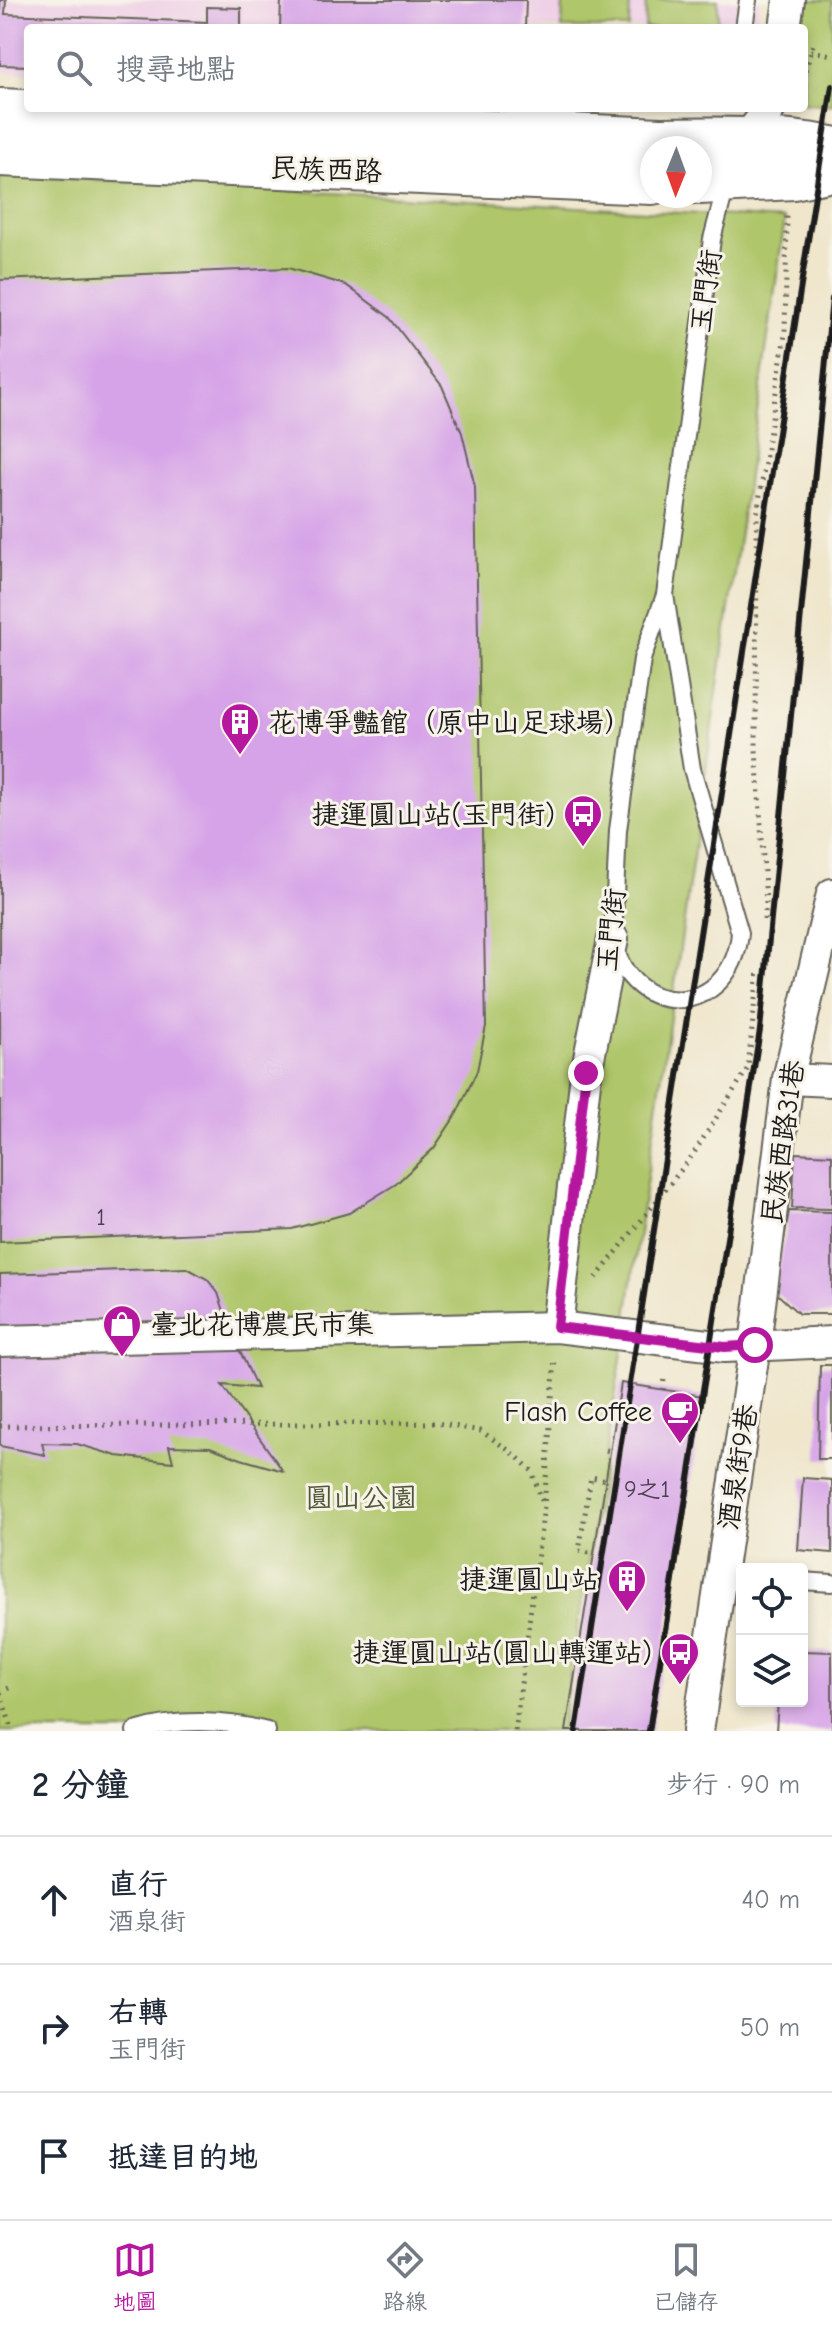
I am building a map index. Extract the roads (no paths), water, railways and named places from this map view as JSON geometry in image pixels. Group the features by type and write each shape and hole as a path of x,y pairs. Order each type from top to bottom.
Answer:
{"street":[{"path":"786,24 789,0"},
{"name":"民族西路","path":"0,111 661,140 736,148 795,142 832,149"},
{"name":"民族西路","path":"736,148 793,177 832,169"},
{"name":"民族西路","path":"0,154 640,181"},
{"name":"民族西路31巷","path":"755,1345 788,1079 832,894"},
{"name":"玉門街","path":"557,1327 586,1073 613,939"},
{"path":"788,1079 832,1081"},
{"path":"0,1341 557,1327 725,1347 832,1342"},
{"name":"酒泉街9巷","path":"698,1731 732,1575 755,1345"}],"lane":[{"path":"745,24 748,0"},
{"name":"玉門街","path":"613,939 618,830 642,659 665,595 712,239 736,148"},
{"path":"613,939 616,957 631,980 653,995 671,999 689,999 721,982 732,968 739,951 737,915 692,769 665,595"},
{"path":"808,1581 832,1583"},
{"path":"135,1731 189,1723 245,1725 267,1731"}],"railway":[{"path":"576,1731 832,86"},
{"path":"649,1731 760,1030 832,299"}],"place":[{"name":"花博爭豔館（原中山足球場）","path":"240,756"},
{"name":"捷運圓山站(玉門街)","path":"583,848"},
{"name":"臺北花博農民市集","path":"122,1358"},
{"name":"Flash Coffee","path":"680,1445"},
{"name":"捷運圓山站","path":"627,1613"},
{"name":"捷運圓山站(圓山轉運站)","path":"680,1686"}],"park label":[{"name":"圓山公園","path":"361,1497"}]}
